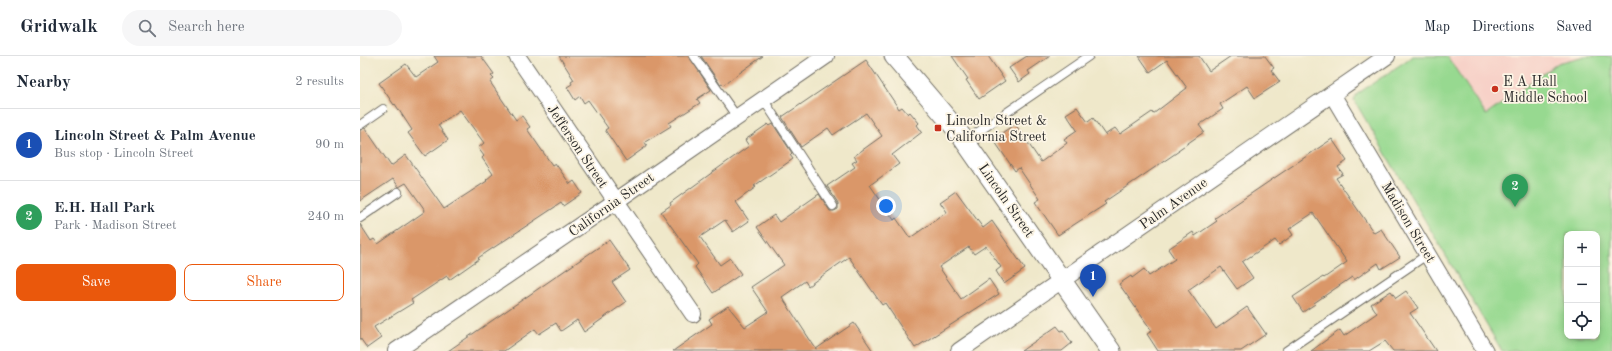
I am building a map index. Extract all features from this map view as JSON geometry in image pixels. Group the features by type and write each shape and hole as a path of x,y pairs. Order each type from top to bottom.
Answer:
{"street":[{"name":"Jefferson Street","path":"517,56 693,314"},
{"name":"California Street","path":"396,351 826,56"},
{"name":"Lincoln Street","path":"894,56 965,141 1112,351"},
{"name":"Palm Avenue","path":"959,351 1387,56"},
{"name":"Madison Street","path":"1332,94 1485,351"}],"lane":[{"path":"694,56 737,117"},
{"path":"965,141 1089,56"},
{"path":"764,99 833,206"},
{"path":"360,125 383,109"},
{"path":"360,218 398,192"},
{"path":"1292,350 1428,254"}],"shaded area":[{"name":"E A Hall Middle School","path":"1447,56 1585,56 1558,63 1485,115"}],"green space":[{"path":"1413,56 1447,56 1486,115 1558,63 1585,56 1612,56 1612,351 1502,351 1354,100 1357,94"}],"building":[{"path":"434,56 481,56 494,74 491,76 494,79 490,82 516,120 522,116 530,127 527,129 552,165 555,163 570,184 574,181 582,193 563,206 561,203 478,258 479,259 449,280 447,276 411,300 413,303 374,327 381,338 367,348 360,338 360,224 371,241 374,239 378,244 425,210 406,183 399,187 393,179 360,201 360,130 365,128 391,166 406,155 444,209 487,181 486,180 493,174 482,158 484,156 478,148 484,143 460,110 438,125 448,140 425,156 408,133 412,130 379,83 406,64 416,77 438,62"},
{"path":"559,56 689,56 711,90 697,99 700,103 669,123 671,126 645,142 647,146 626,161 605,130 608,128 588,100 584,103 580,96 575,100 567,87 572,84 571,82 574,80"},
{"path":"701,56 763,56 723,85 722,83 720,84"},
{"path":"952,56 988,56 1005,81 979,99 966,80 968,79"},
{"path":"1027,56 1050,56 1028,71 1030,74 1019,82 1009,68"},
{"path":"1139,56 1199,56 1209,71 1231,56 1265,56 1274,68 1271,70 1280,82 1255,98 1247,86 1220,104 1223,109 1199,125 1204,132 1178,150 1179,151 1104,202 1106,204 1058,235 1035,202 1040,199 1019,168 1015,171 993,139 1015,124 1041,162 1067,143 1064,139 1077,130 1066,114 1077,107 1088,122 1093,118 1105,135 1115,128 1120,134 1152,112 1153,114 1187,88 1167,60 1150,72"},
{"path":"866,60 899,109 902,107 908,114 910,112 919,123 917,125 922,132 892,155 899,164 870,185 894,220 896,218 910,238 947,212 940,202 956,191 983,228 992,221 1025,269 1004,284 996,271 1001,267 986,246 974,254 969,247 939,267 961,299 989,279 999,294 915,348 885,303 882,305 849,257 808,286 805,281 782,297 816,349 854,323 873,351 673,351 712,324 709,319 728,306 745,327 768,312 751,287 784,265 757,227 774,215 779,222 819,194 830,211 838,209 838,203 827,186 855,167 852,163 857,160 854,156 882,136 866,113 833,135 828,128 801,147 782,117"},
{"path":"768,124 770,126 773,124 792,153 790,155 793,159 754,186 756,187 736,202 749,221 733,232 725,220 700,237 720,265 730,258 741,274 713,293 695,267 698,264 661,212 671,205 670,203 749,146 745,140"},
{"path":"1332,139 1347,161 1338,167 1343,174 1336,178 1374,233 1381,229 1400,257 1381,269 1378,263 1354,280 1352,277 1303,312 1293,297 1347,262 1313,213 1289,229 1293,235 1279,245 1275,240 1242,262 1253,278 1237,289 1221,267 1188,290 1216,329 1247,307 1266,334 1241,351 1158,351 1147,334 1152,331 1119,284 1131,276 1132,278 1144,269 1149,276 1175,259 1168,249 1193,232 1195,236 1217,221 1215,218"},
{"path":"609,240 630,270 612,282 626,302 584,332 577,320 561,331 556,323 539,334 535,329 504,351 448,351"},
{"path":"1391,291 1396,298 1406,291 1418,308 1410,313 1436,351 1393,351 1385,341 1369,351 1311,351 1340,330 1344,336 1377,313 1371,304"},
{"path":"1057,326 1061,331 1063,330 1072,343 1062,351 1021,351"}],"place":[{"name":"E A Hall Middle School","path":"1495,89"},
{"name":"Lincoln Street & California Street","path":"938,128"},
{"name":"E.H. Hall Park","path":"1515,207"},
{"name":"Lincoln Street & Palm Avenue","path":"1093,297"}]}
